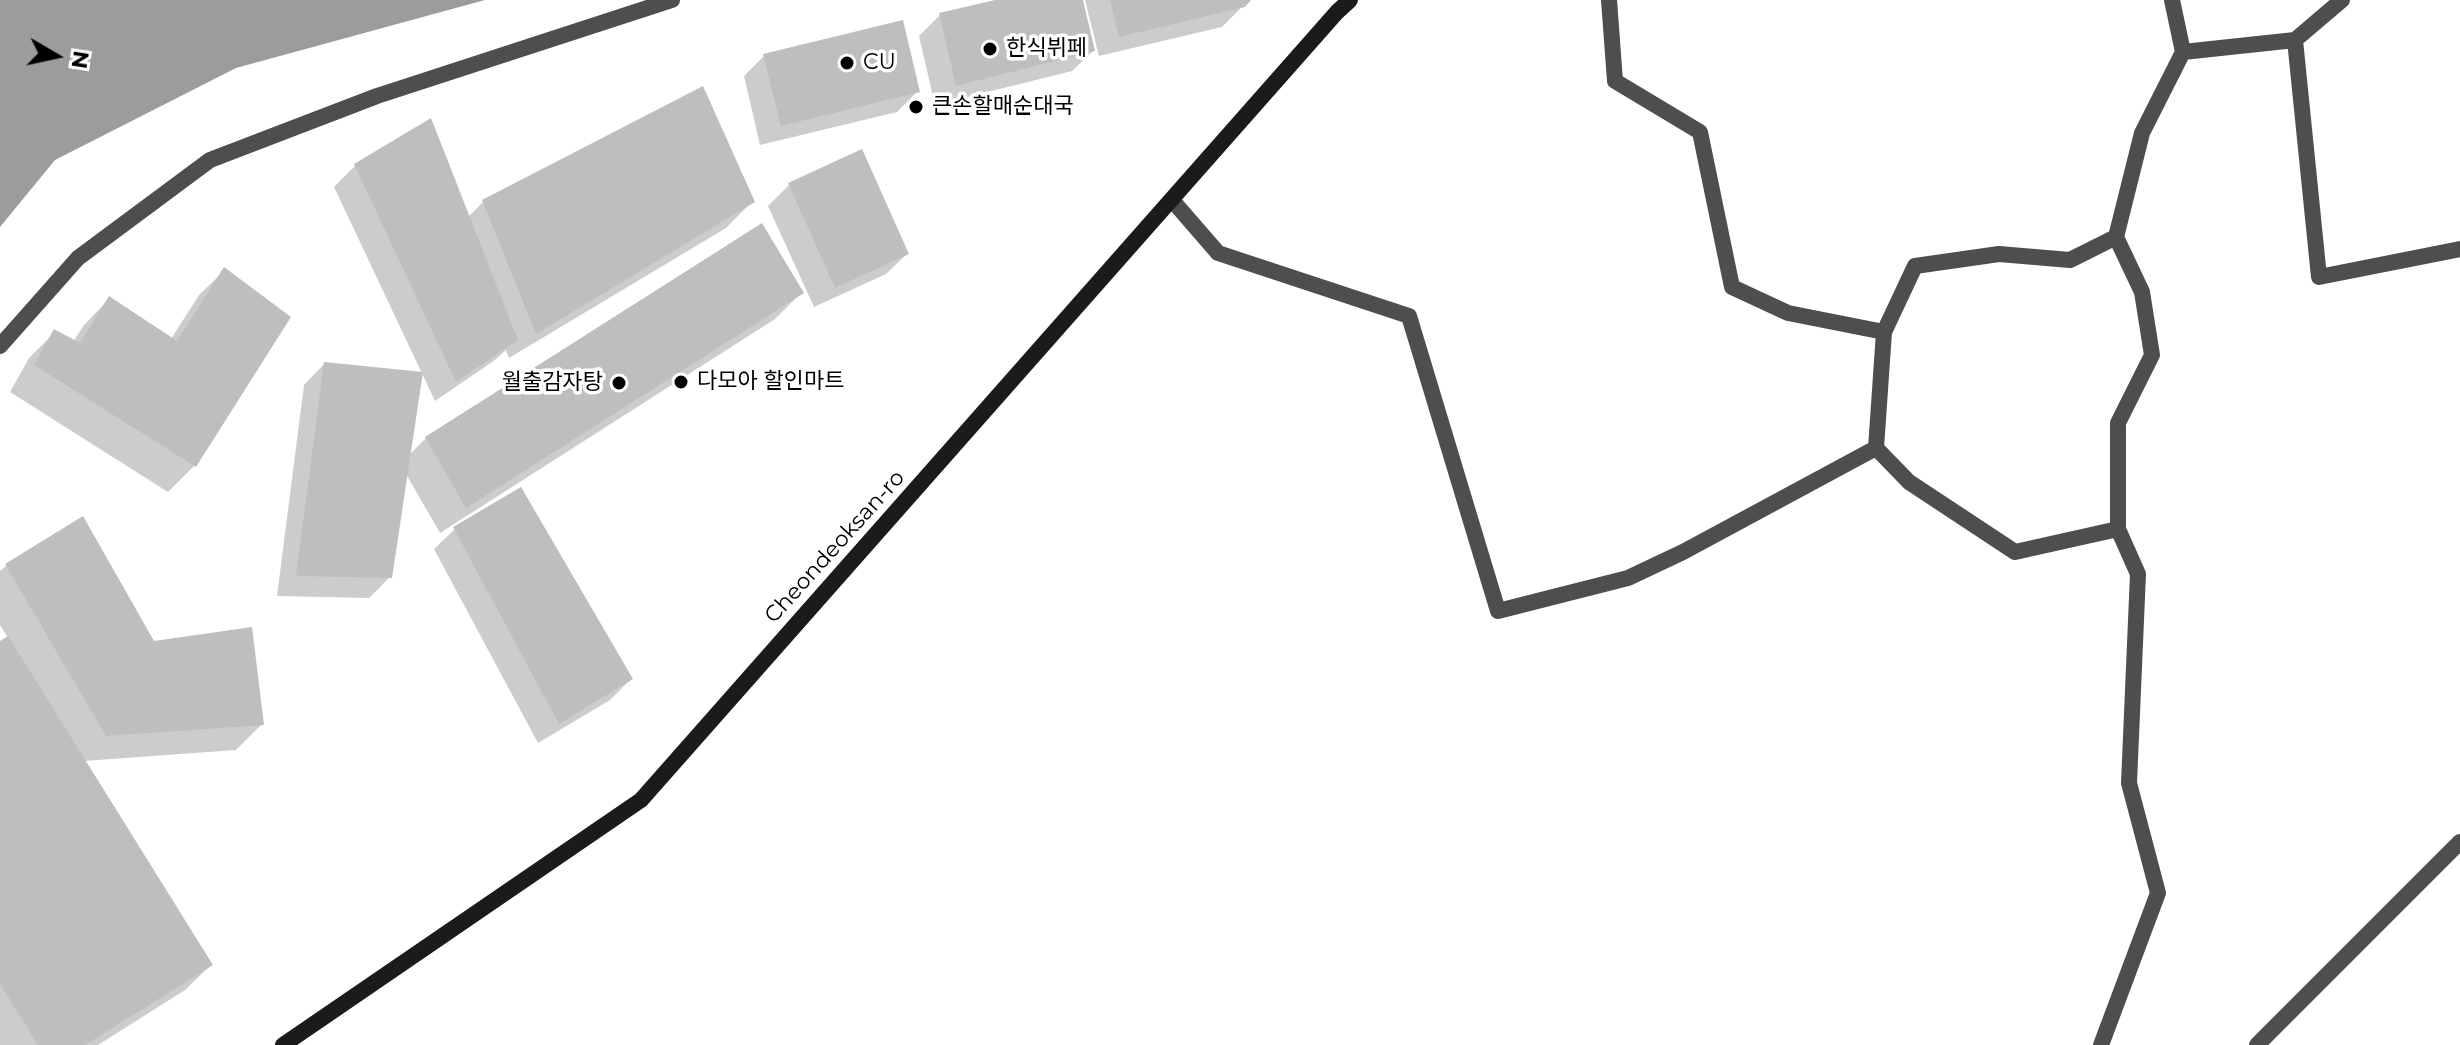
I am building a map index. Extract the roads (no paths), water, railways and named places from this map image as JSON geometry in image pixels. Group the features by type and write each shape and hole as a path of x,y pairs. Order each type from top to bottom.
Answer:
{"main road":[{"name":"Cheondeoksan-ro","path":"283,1045 641,800 1350,0"}],"street":[{"path":"0,346 78,258 210,160 377,96 672,0"},
{"path":"1609,0 1615,81 1700,132 1732,287 1788,313 1884,332"},
{"path":"2101,1045 2158,893 2129,783 2138,574 2118,529 2118,423 2152,355 2142,292 2116,237 2142,133 2183,52 2172,0"},
{"path":"2183,52 2295,40 2342,0"},
{"path":"2295,40 2319,277 2460,249"},
{"path":"1172,200 1218,253 1409,316 1498,611 1628,578 1876,448"},
{"path":"2116,237 2070,260 1999,254 1915,266 1884,332 1876,448 1909,482 2015,552 2118,529"},
{"path":"2257,1045 2460,842"}],"place":[{"name":"한식뷔페","path":"990,49"},
{"name":"CU","path":"847,63"},
{"name":"큰손할매순대국","path":"916,107"},
{"name":"다모아 할인마트","path":"681,382"},
{"name":"월출감자탕","path":"619,383"}]}
